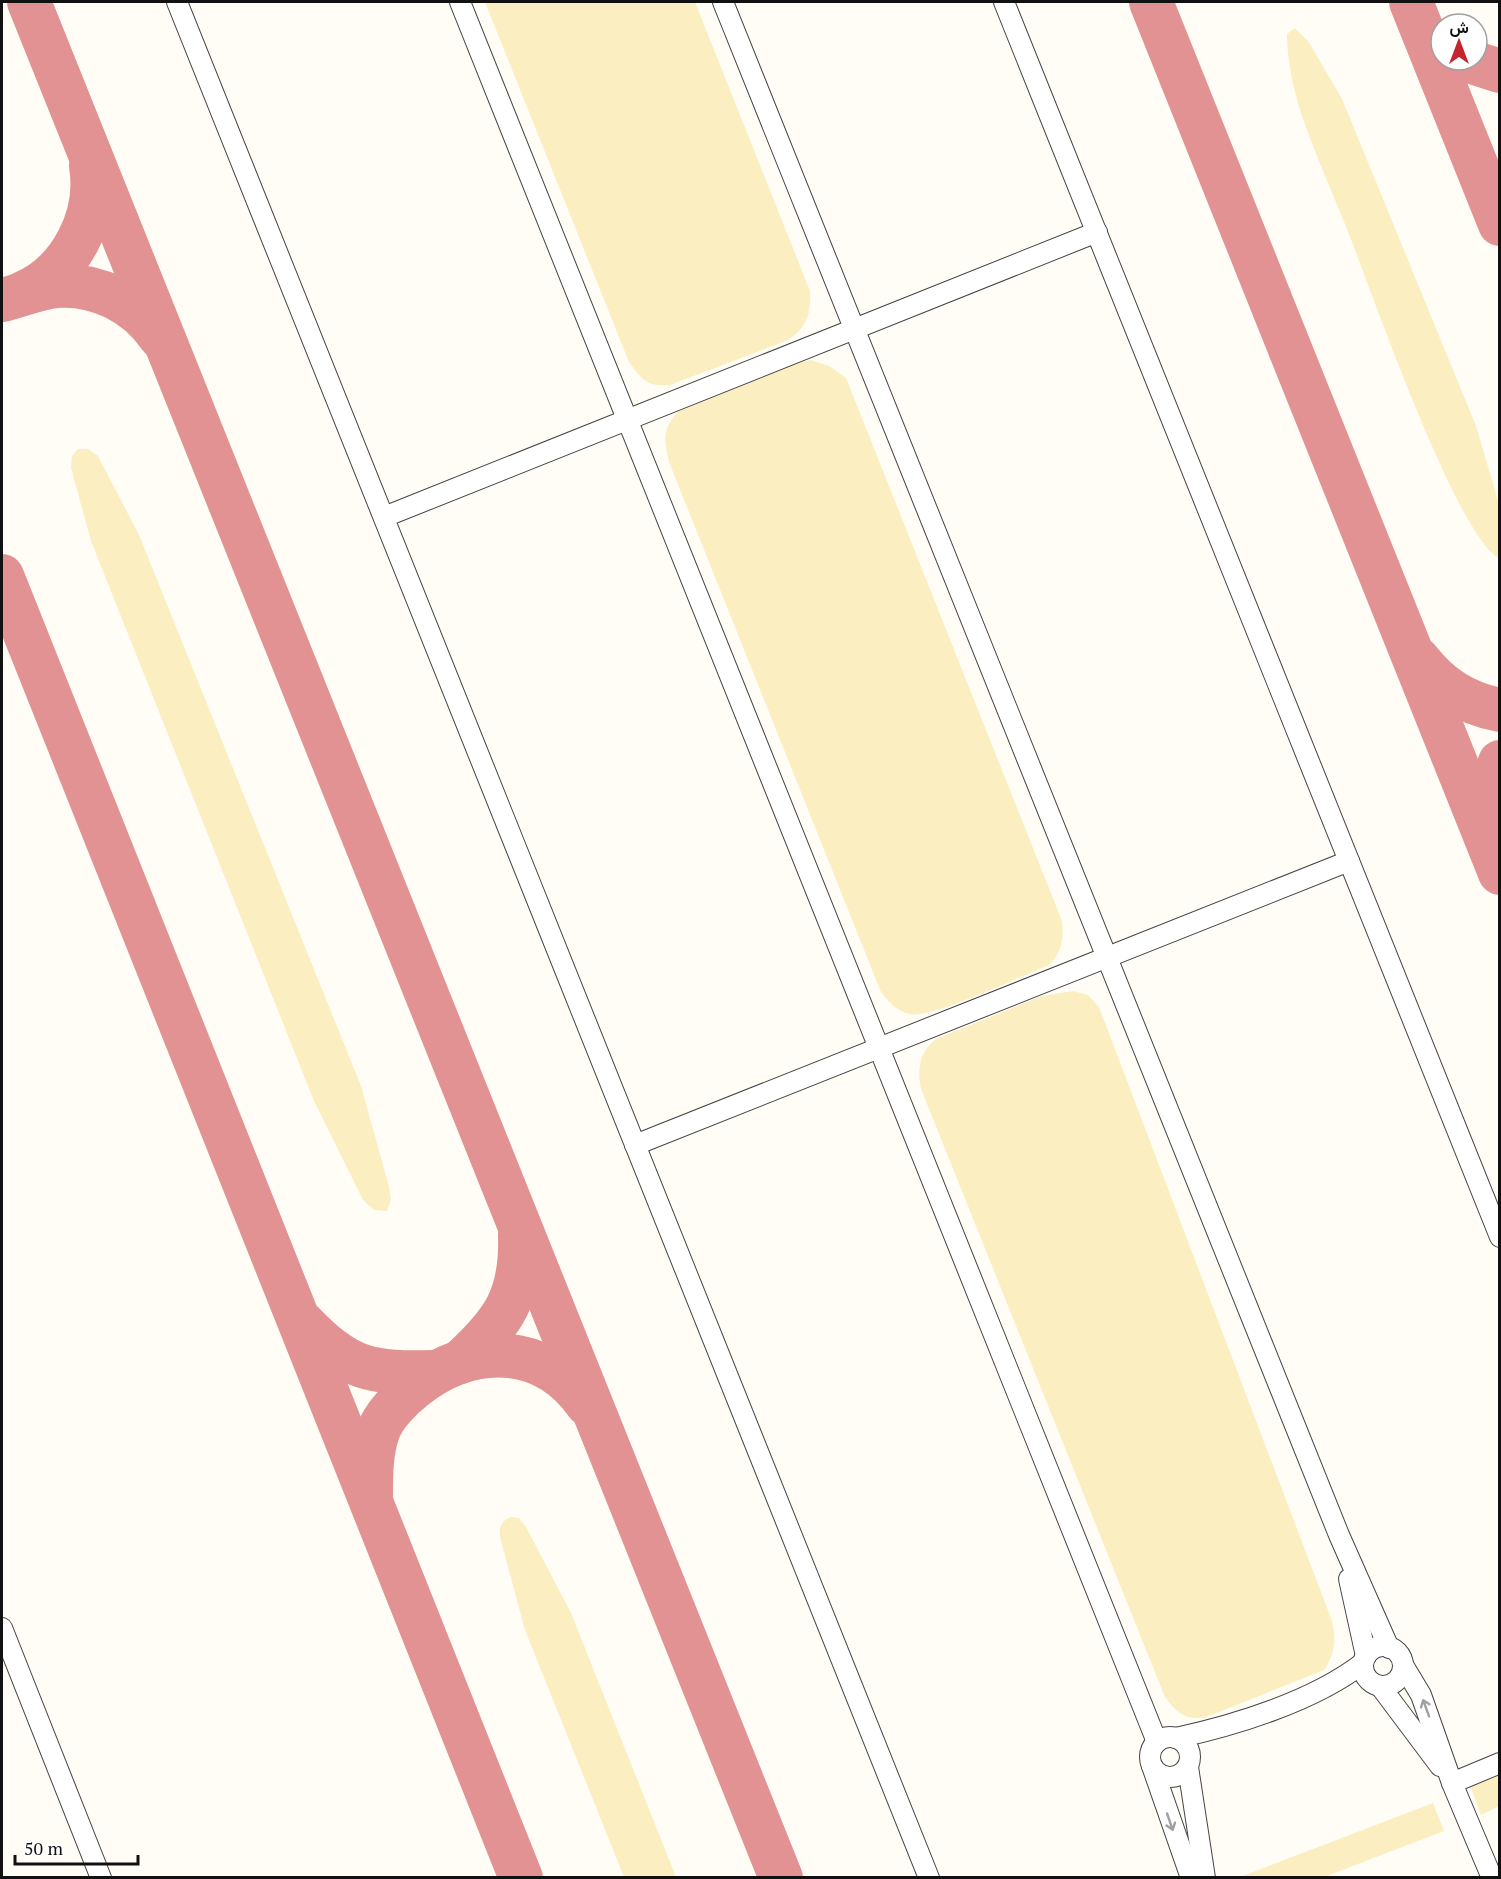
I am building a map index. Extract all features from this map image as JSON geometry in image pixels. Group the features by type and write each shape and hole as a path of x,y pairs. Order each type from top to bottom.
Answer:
{"lane":[{"path":"177,2 929,1878"},
{"path":"460,2 879,1048 1166,1740"},
{"path":"723,2 1339,1535 1389,1648"},
{"path":"1004,2 1500,1237"},
{"path":"384,517 1097,232"},
{"path":"635,1145 1349,861"},
{"path":"1339,1535 1365,1674 1376,1684 1452,1783"},
{"path":"2,1628 101,1878"},
{"path":"1191,1878 1152,1766 1150,1753 1166,1740 1220,1729 1332,1685 1376,1648 1389,1648 1396,1651 1421,1695 1452,1783 1492,1878"},
{"path":"1332,1685 1387,1685 1398,1678 1403,1665"},
{"path":"1152,1766 1156,1772 1170,1778 1177,1776 1189,1763 1198,1748 1220,1729"},
{"path":"1166,1740 1187,1746 1205,1878"},
{"path":"1452,1783 1500,1763"}],"sand":[{"path":"485,2 695,2 810,291 810,307 800,330 788,340 670,385 656,385 646,381 638,373 629,362"},
{"path":"1295,28 1308,41 1342,99 1476,426 1499,504 1499,558 1482,541 1462,508 1440,463 1418,413 1312,143 1300,110 1289,63 1287,34"},
{"path":"811,360 829,366 846,378 1062,921 1061,945 1049,965 978,995 921,1014 910,1014 897,1009 881,992 669,462 666,447 667,429 678,412 793,364"},
{"path":"78,449 88,449 98,456 139,535 361,1086 388,1183 391,1199 387,1211 374,1210 363,1200 314,1101 91,541 71,468 72,456"},
{"path":"1073,991 1088,995 1099,1007 1332,1621 1334,1647 1324,1670 1204,1718 1182,1714 1165,1697 921,1089 919,1075 921,1061 926,1049 936,1039 1042,996"},
{"path":"511,1517 519,1518 526,1527 571,1613 676,1877 624,1877 525,1630 500,1537 501,1524"},
{"path":"1499,1774 1499,1806 1481,1815 1470,1785"},
{"path":"1433,1803 1444,1831 1324,1877 1240,1877"}],"taxiway":[{"path":"29,2 781,1878"},
{"path":"1151,2 1500,873"},
{"path":"1411,2 1500,224"},
{"path":"1489,67 1500,71"},
{"path":"23,293 40,284 55,272 78,241 86,223 90,204 91,166"},
{"path":"2,300 42,288 56,286 86,288 101,292 128,305 140,314 160,337"},
{"path":"2,576 521,1878"},
{"path":"1418,659 1444,686 1475,703 1500,710"},
{"path":"1489,836 1490,793 1500,762"},
{"path":"460,1362 488,1334 507,1306 518,1275 520,1235"},
{"path":"303,1323 333,1351 362,1366 394,1372 435,1372"},
{"path":"371,1495 374,1447 380,1426 388,1413 415,1387 459,1362 482,1357 506,1356 528,1360 549,1369 569,1384 587,1404"}]}
